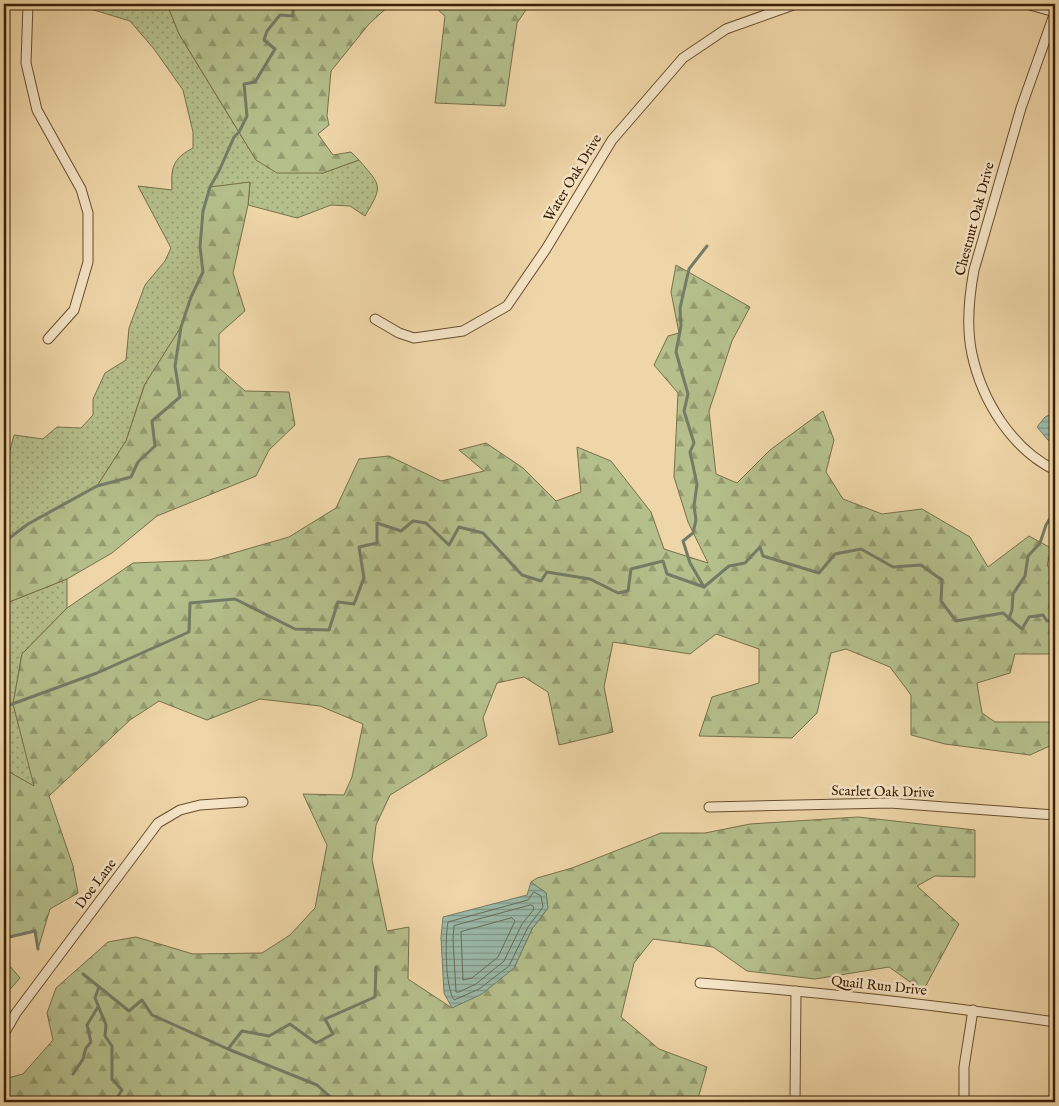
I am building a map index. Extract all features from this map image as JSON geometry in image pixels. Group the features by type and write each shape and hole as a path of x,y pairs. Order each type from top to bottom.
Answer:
{"street":[{"path":"28,4 26,63 37,110 81,188 88,213 88,262 74,310 48,339"},
{"name":"Water Oak Drive","path":"375,319 399,333 414,338 463,331 506,306 546,249 612,140 683,58 726,29 796,4"},
{"path":"1026,4 1055,12"},
{"name":"Chestnut Oak Drive","path":"1055,12 1020,111 974,270 970,293 969,330 972,354 978,375 998,417 1020,446 1044,465 1055,470"},
{"name":"Doe Lane","path":"4,1034 16,1013 158,823 180,810 200,805 243,802"},
{"name":"Scarlet Oak Drive","path":"709,807 890,803 1055,815"},
{"name":"Quail Run Drive","path":"700,983 796,990 972,1010 1055,1022"},
{"path":"795,1102 796,990"},
{"path":"964,1102 964,1067 972,1010"}],"green space":[{"path":"74,4 167,4 179,34 256,160 323,173 359,160 376,181 377,192 365,216 350,206 331,205 297,218 248,205 250,183 210,187 203,211 200,247 203,272 191,297 181,327 144,386 126,441 97,486 26,525 4,542 4,473 14,435 43,439 57,427 81,428 93,415 93,399 105,373 126,360 129,328 145,285 165,261 171,248 138,186 172,190 174,165 181,156 193,148 193,132 183,90 154,49 130,21"},
{"path":"167,4 391,4 369,24 331,71 327,116 329,125 318,134 333,155 351,152 359,160 323,173 277,173 256,160 179,34"},
{"path":"398,4 530,4 517,23 505,106 435,103 445,16 437,9"},
{"path":"250,182 248,205 233,273 245,311 219,334 219,368 245,391 289,392 295,425 269,450 256,476 157,516 112,553 67,579 4,604 4,542 26,525 97,486 126,441 145,384 181,327 191,297 203,272 200,247 203,211 210,187"},
{"path":"676,265 750,307 732,341 709,411 716,474 737,483 770,450 823,411 834,440 826,472 843,499 882,514 922,509 970,537 988,567 1029,536 1051,548 1047,566 1055,570 1055,654 1015,654 1010,673 977,683 982,713 995,722 1055,722 1055,739 1052,745 1030,755 945,744 911,735 911,695 890,667 846,649 831,653 817,713 792,738 699,736 712,697 759,683 759,649 716,634 690,654 613,642 604,687 613,732 559,745 548,692 524,677 497,683 483,718 487,736 390,795 376,825 372,860 387,931 409,927 408,979 452,1008 514,968 532,929 548,908 546,893 531,882 537,878 572,868 661,833 705,833 750,824 858,817 975,830 975,877 935,876 917,886 959,924 923,991 889,967 815,979 747,971 713,947 653,939 634,963 621,1017 659,1049 707,1067 697,1102 4,1102 4,1079 23,1074 53,1040 47,1013 56,988 108,942 136,937 193,954 262,953 290,935 315,908 327,845 303,794 344,795 352,777 363,724 320,706 260,699 207,720 159,701 130,720 49,796 73,866 78,893 50,909 38,949 35,931 5,938 4,942 4,769 34,786 13,704 22,654 67,608 133,563 209,560 289,537 336,508 359,459 389,456 441,481 484,471 459,450 486,443 523,468 556,501 581,492 577,447 611,461 651,512 664,549 708,563 688,522 674,477 678,393 654,365 668,336 679,333 671,292"},
{"path":"67,579 67,608 22,654 13,704 35,787 4,769 4,604"},
{"path":"4,959 20,978 4,996"}],"water":[{"path":"1055,412 1055,443 1048,440 1037,427 1045,417"},
{"path":"531,882 546,893 548,908 532,929 514,968 482,994 452,1008 444,993 441,938 443,917 527,895"}],"waterway":[{"path":"4,542 28,524 97,486 131,477 138,462 155,446 152,421 180,397 175,366 181,327 191,297 203,272 200,247 203,211 210,187 234,137 239,132 247,116 244,84 255,82 275,49 264,40 267,31 280,15 293,16 293,4"},
{"path":"704,587 690,563 683,541 693,533 696,520 694,506 697,484 690,452 694,443 684,411 688,394 676,352 681,326 680,308 689,269 707,246"},
{"path":"1009,618 1012,610 1013,594 1025,576 1028,556 1040,543 1046,525 1055,510"},
{"path":"4,707 97,673 189,632 190,603 235,599 295,629 329,630 338,602 354,604 364,578 359,547 377,543 377,523 401,531 413,521 426,523 449,545 459,527 483,533 522,575 541,581 547,572 590,579 618,593 628,591 631,569 663,561 667,574 704,587 729,566 745,563 760,547 763,556 819,573 835,554 861,549 893,567 921,565 942,580 941,601 956,621 1003,613 1022,629 1029,617 1043,615 1047,621 1055,618 1050,604 1055,598"},
{"path":"4,936 5,938 35,931 38,949"},
{"path":"228,1049 242,1031 269,1036 290,1024 316,1043 333,1034 325,1019 375,997 376,967"},
{"path":"83,974 129,1011 142,1000 152,1015 228,1049 317,1085 336,1102"},
{"path":"99,987 95,998 106,1025 105,1036 112,1046 112,1079 122,1090 114,1102"},
{"path":"73,1074 91,1042 87,1025 98,1007"}]}
